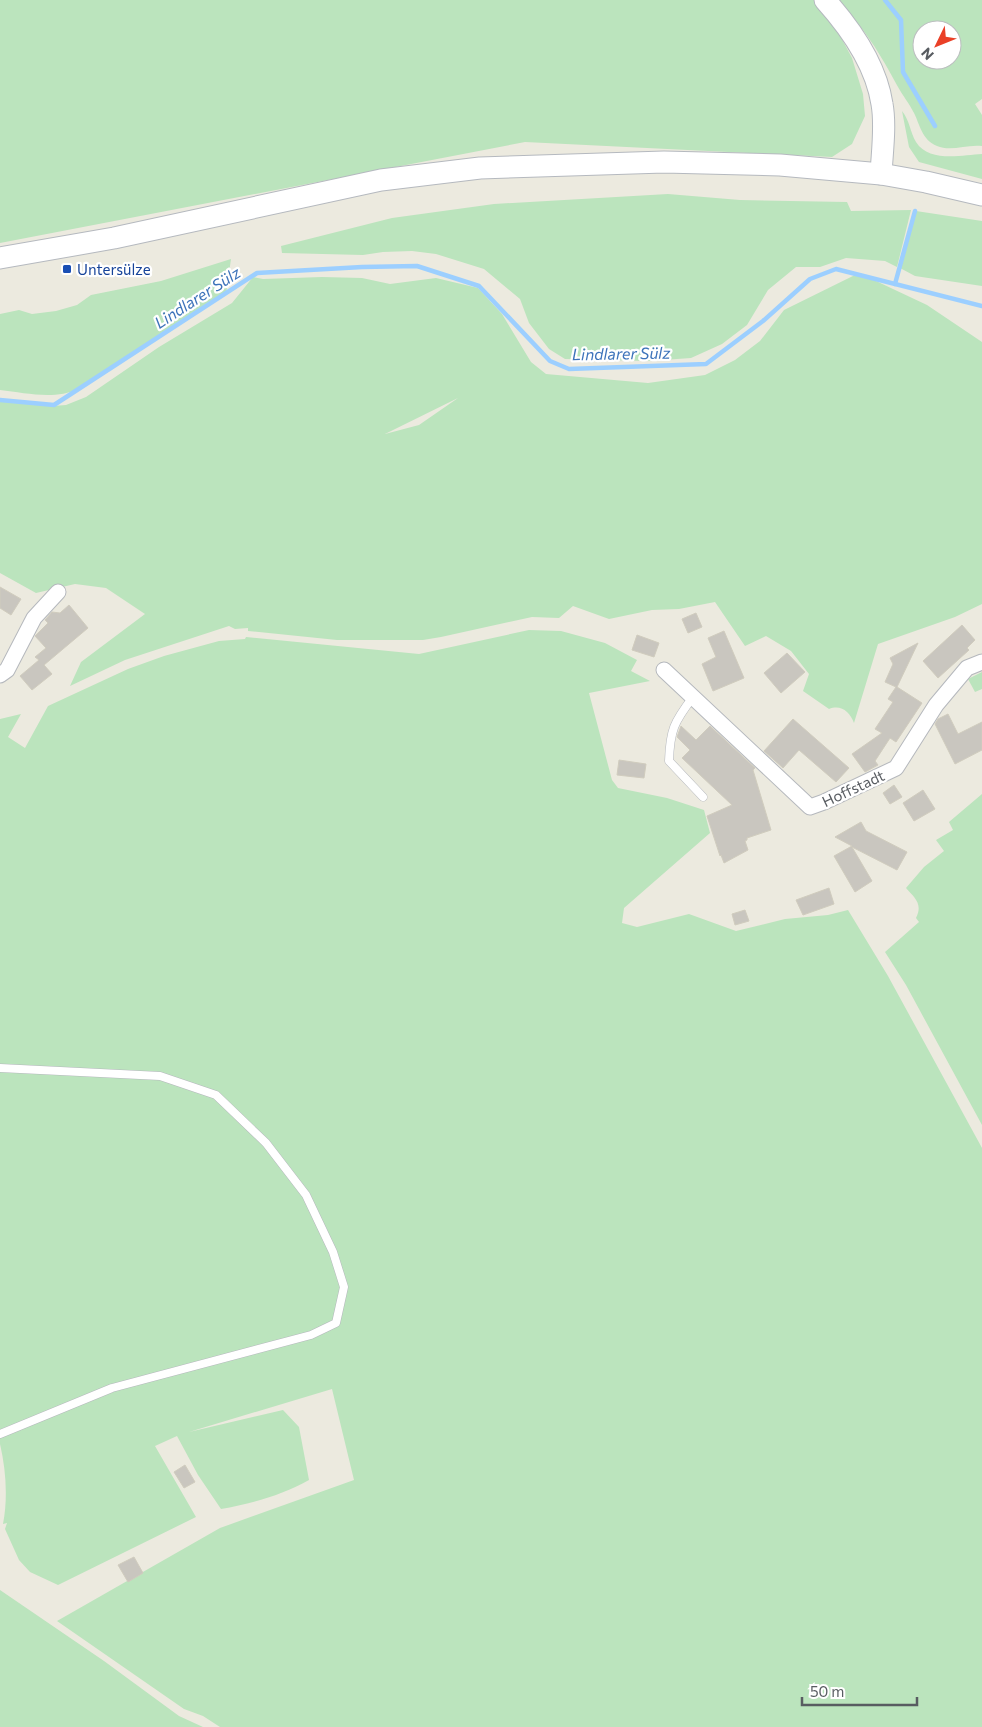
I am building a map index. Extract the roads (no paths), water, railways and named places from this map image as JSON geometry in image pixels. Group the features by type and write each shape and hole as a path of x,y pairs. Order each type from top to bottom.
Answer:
{"main road":[{"path":"825,0 842,20 865,54 877,85 883,105 880,174"},
{"path":"0,258 141,232 381,180 445,171 524,166 664,162 780,165 880,174 982,195"}],"street":[{"path":"0,675 7,670 34,618 58,592"},
{"name":"Hoffstadt","path":"664,670 810,807 896,768 936,704 967,668 982,662"}],"lane":[{"path":"693,697 679,715 670,738 669,761 703,797"},
{"path":"0,1068 160,1076 216,1095 266,1143 306,1195 333,1252 344,1287 336,1323 311,1335 112,1388 0,1434"}],"waterway":[{"path":"885,0 901,20 903,72 935,126"},
{"path":"895,284 915,211"},
{"name":"Lindlarer Sülz","path":"0,400 54,405 257,273 417,266 479,286 550,361 569,369 706,364 763,321 810,279 836,269 982,306"}],"place":[{"name":"Untersülze","path":"67,269"}]}
